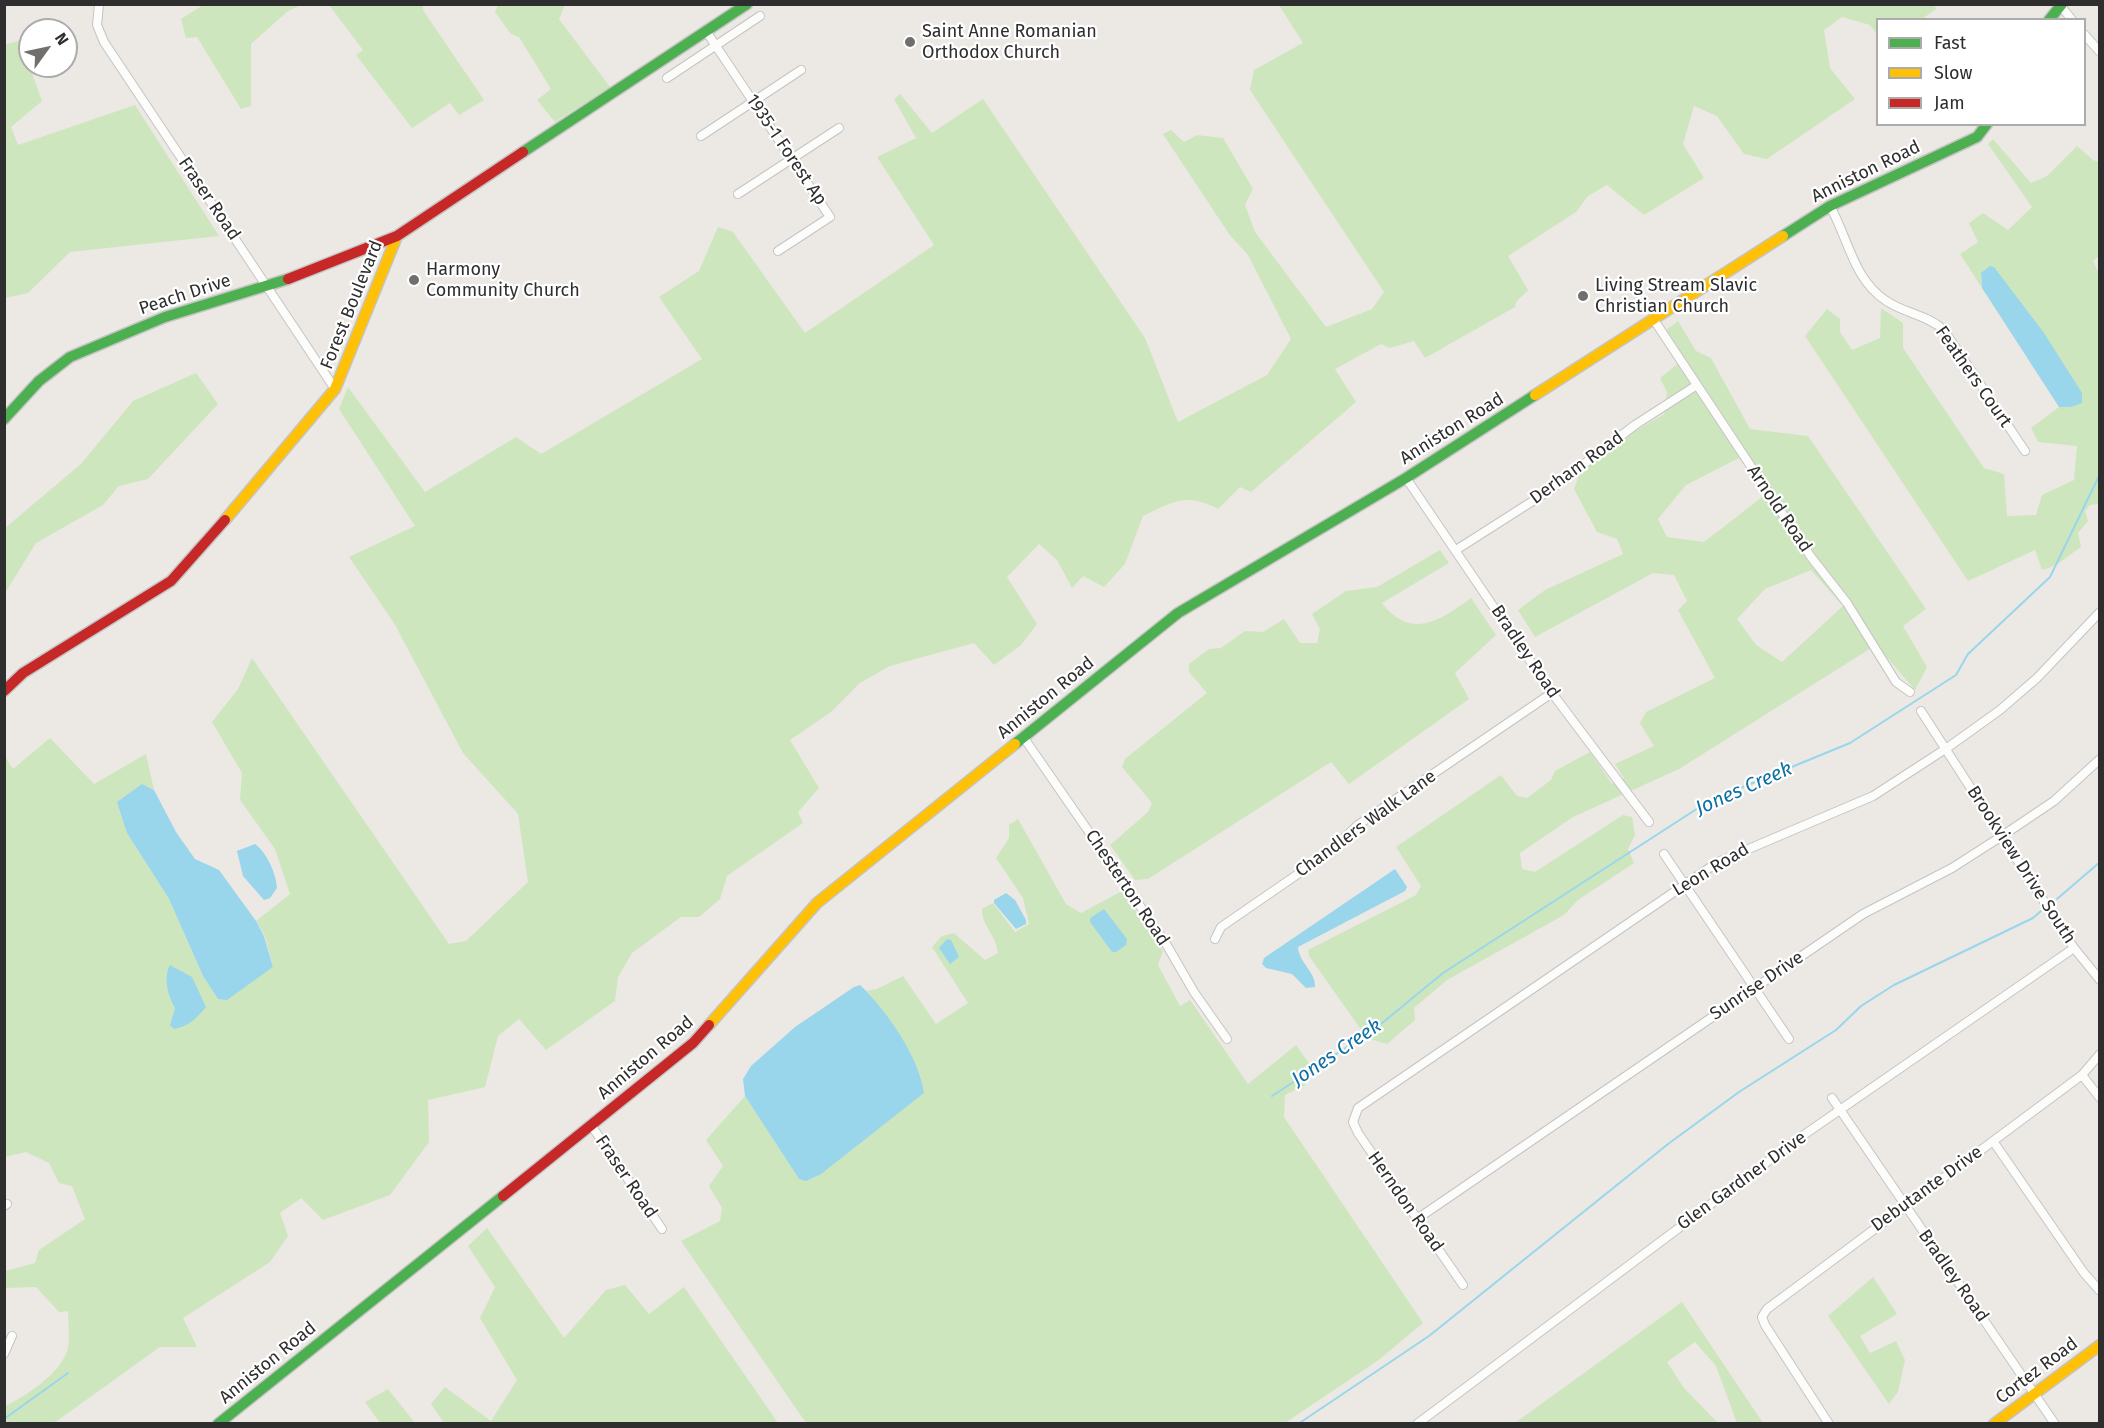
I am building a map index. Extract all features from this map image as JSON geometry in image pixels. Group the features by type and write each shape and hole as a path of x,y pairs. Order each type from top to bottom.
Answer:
{"street":[{"name":"Fraser Road","path":"99,4 97,26 104,42 335,389"},
{"name":"Forest Boulevard","path":"4,691 23,673 171,580 335,389 397,236 747,4"},
{"path":"2051,18 2061,5 2071,18"},
{"path":"668,78 760,16"},
{"name":"1935-1 Forest Ap","path":"706,31 830,217 778,251"},
{"path":"2086,35 2100,52"},
{"path":"701,136 801,70"},
{"name":"Anniston Road","path":"218,1424 693,1043 817,903 1197,600 1406,478 1830,206 1964,144 1977,137 1985,126"},
{"path":"738,194 838,129"},
{"name":"Feathers Court","path":"1830,206 1844,230 1856,266 1863,279 1884,300 1926,316 1942,329 2025,451"},
{"name":"Peach Drive","path":"4,419 39,381 54,367 70,357 165,318 267,287 397,236"},
{"name":"Arnold Road","path":"1654,320 1811,557 1847,603 1896,682 1910,692"},
{"name":"Derham Road","path":"1456,550 1550,490 1635,425 1696,385"},
{"name":"Bradley Road","path":"1406,478 1552,693 1649,822"},
{"name":"Leon Road","path":"1353,1117 1358,1108 1730,855 1873,796 1947,748 2000,710 2037,678 2100,612"},
{"name":"Chandlers Walk Lane","path":"1215,939 1221,927 1327,854 1358,825 1552,693"},
{"path":"1921,711 1947,748"},
{"name":"Chesterton Road","path":"1024,738 1165,942 1194,992 1227,1039"},
{"name":"Brookview Drive South","path":"1947,748 2074,948 2100,980"},
{"name":"Sunrise Drive","path":"1417,1219 1863,914 1952,868 2054,801 2100,759"},
{"path":"1664,854 1789,1039"},
{"name":"Glen Gardner Drive","path":"1417,1424 1795,1141 2074,948"},
{"name":"Debutante Drive","path":"1829,1424 1765,1325 1762,1317 1767,1309 2082,1075 2100,1054"},
{"path":"2082,1075 2100,1098"},
{"name":"Bradley Road","path":"1832,1098 2055,1424"},
{"name":"Herndon Road","path":"1353,1117 1358,1133 1463,1285"},
{"name":"Fraser Road","path":"591,1125 662,1229"},
{"path":"1993,1141 2084,1273 2100,1291"},
{"path":"4,1354 12,1336"},
{"name":"Cortez Road","path":"1994,1424 2100,1344"}],"green space":[{"path":"1934,4 1936,9 1923,18 1876,18 1876,33 1870,25 1842,17 1824,30 1830,68 1855,99 1767,159 1744,154 1717,116 1694,106 1683,144 1704,178 1644,215 1607,185 1588,196 1576,212 1508,256 1528,290 1516,302 1515,307 1425,358 1414,341 1390,348 1381,344 1335,369 1356,402 1251,492 1240,487 1218,509 1188,500 1171,503 1143,516 1125,564 1104,587 1083,576 1072,588 1057,560 1039,544 1007,577 1037,624 1021,645 994,665 974,643 890,666 860,683 831,712 790,740 819,788 798,812 803,823 727,876 720,899 699,917 681,917 632,953 618,977 615,1001 546,1050 519,1019 498,1036 485,1087 428,1100 429,1142 390,1195 323,1220 301,1198 280,1213 288,1236 270,1262 183,1318 197,1347 160,1347 54,1423 5,1423 5,1406 21,1398 53,1373 64,1358 69,1335 68,1311 59,1312 36,1287 5,1288 5,1271 35,1263 39,1250 85,1219 72,1186 59,1183 49,1163 26,1152 5,1157 4,755 13,769 50,738 94,784 146,754 154,790 142,784 127,833 169,899 203,976 218,999 273,967 265,936 256,921 290,894 275,849 240,800 242,773 212,722 238,689 252,658 449,944 466,941 528,882 518,814 463,753 394,623 349,557 415,526 339,409 348,387 425,492 516,437 541,454 702,359 659,297 699,271 718,227 733,232 805,333 934,245 877,157 916,138 894,99 900,94 932,133 983,99 1145,338 1178,422 1267,375 1291,339 1248,255 1229,234 1163,134 1171,130 1184,142 1197,135 1223,138 1253,189 1245,205 1255,232 1326,327 1372,309 1384,292 1250,90 1254,70 1303,43 1279,5"},
{"path":"203,5 302,5 288,11 251,44 251,106 241,109 197,37 186,38 181,19"},
{"path":"329,5 423,5 423,10 484,100 459,115 450,103 412,128 356,55 363,50"},
{"path":"498,5 565,5 559,19 610,87 555,122 537,100 551,89 519,37 511,34 495,12"},
{"path":"18,41 18,78 34,78 42,101 11,127 18,145 135,105 219,236 70,252 28,293 5,298 5,45"},
{"path":"1993,139 2031,183 2047,176 2077,146 2093,160 2099,162 2099,256 2093,261 2100,276 2100,504 2090,505 2085,511 2088,521 2078,533 2081,547 2058,563 2042,570 2035,550 1968,581 1805,336 1827,309 1840,319 1840,332 1852,350 1880,338 1881,308 1903,323 1903,348 1984,468 2004,474 2007,516 2036,515 2042,495 2074,480 2077,446 2038,442 2031,428 2059,407 2071,407 1981,273 1982,288 1960,254 1978,242 1969,223 1983,213 2008,230 2032,207 1988,144"},
{"path":"1678,321 1696,351 1711,358 1750,429 1808,436 1926,609 1903,626 1927,667 1915,690 1876,645 1679,769 1573,817 1520,853 1522,869 1535,872 1623,815 1632,817 1635,835 1628,849 1634,863 1578,900 1564,915 1447,980 1414,1008 1415,1020 1387,1044 1367,1038 1309,956 1308,950 1416,895 1421,886 1396,847 1501,775 1517,796 1527,798 1551,780 1555,771 1590,752 1612,784 1624,778 1615,764 1654,746 1640,723 1646,712 1715,678 1678,610 1687,601 1674,575 1653,573 1535,637 1518,610 1545,590 1623,554 1617,539 1597,532 1574,489 1583,465 1608,438 1639,429 1664,414 1667,392 1660,378 1682,360 1662,333","holes":["1739,458 1766,494 1704,542 1667,537 1658,519 1686,485","1811,570 1843,606 1782,662 1756,645 1737,619 1765,589"]},
{"path":"196,373 218,404 148,479 119,486 103,505 36,543 5,593 5,528 81,464 133,401"},
{"path":"1440,550 1449,563 1382,603 1393,615 1415,624 1437,619 1471,598 1496,635 1455,673 1469,699 1349,784 1331,762 1148,879 1135,880 1110,845 1148,812 1152,803 1122,767 1125,759 1207,693 1189,672 1189,664 1209,649 1221,648 1245,631 1263,632 1284,619 1300,643 1317,643 1320,629 1312,614 1346,591 1377,587"},
{"path":"1018,819 1066,904 1081,913 1122,891 1163,951 1158,965 1180,1006 1190,1000 1248,1084 1296,1045 1314,1070 1305,1085 1285,1095 1284,1117 1423,1323 1380,1359 1285,1423 806,1423 681,1241 720,1221 722,1208 709,1186 723,1166 706,1140 745,1096 799,1179 889,1021 866,991 877,989 903,976 936,1024 968,1003 932,947 942,936 954,933 985,960 998,953 995,941 982,915 982,909 993,903 1015,932 1029,924 1023,898 996,858 1009,838 1009,825"},
{"path":"487,1228 564,1338 606,1290 625,1285 649,1314 684,1287 778,1423 444,1423 431,1404 445,1387 491,1421 517,1380 480,1318 495,1287 468,1246"},
{"path":"1873,1277 1897,1314 1860,1336 1870,1353 1896,1341 1905,1360 1898,1392 1889,1404 1828,1316"},
{"path":"1682,1302 1763,1423 1737,1423 1716,1366 1695,1342 1667,1362 1684,1388 1718,1423 1515,1423"},
{"path":"388,1389 415,1423 380,1423 365,1402"}],"water":[{"path":"1990,266 1994,267 2044,333 2082,393 2082,403 2071,407 2059,407 1982,288 1981,273"},
{"path":"142,784 154,790 176,832 195,859 219,870 256,921 264,936 273,967 227,1000 218,999 203,976 169,899 127,833 117,802"},
{"path":"255,844 267,858 273,870 277,888 270,898 264,900 243,876 237,851"},
{"path":"1395,869 1407,887 1405,891 1298,947 1301,958 1313,977 1315,987 1306,988 1292,974 1266,968 1262,964 1264,958"},
{"path":"1006,893 1015,900 1026,920 1026,924 1016,929 994,903 994,900"},
{"path":"1104,909 1127,939 1126,945 1116,952 1112,952 1090,922 1090,918"},
{"path":"947,939 951,940 959,957 950,964 939,948"},
{"path":"170,965 192,977 206,1007 192,1021 174,1029 170,1025 175,1008 168,993 167,981"},
{"path":"860,985 891,1021 909,1050 924,1093 821,1174 806,1181 799,1179 745,1096 743,1079 751,1066 795,1027"}],"waterway":[{"name":"Jones Creek","path":"1272,1096 1376,1028 1443,973 1709,801 1850,743 1956,675 1968,654 2050,577 2100,474"},
{"path":"2057,899 2100,862"},
{"path":"1298,1424 1429,1336 1668,1144 1739,1092 1836,1030 1861,1006 1894,985 2033,918 2041,911"},
{"path":"4,1419 68,1373"}],"traffic: fast":[{"path":"523,152 747,4"},
{"path":"2051,18 2062,4"},
{"path":"1783,236 1830,206 1977,137 1985,126"},
{"path":"4,419 39,381 70,357 165,317 288,279"},
{"path":"1015,744 1178,613 1406,478 1535,395"},
{"path":"218,1424 503,1196"}],"traffic: slow":[{"path":"225,520 335,389 397,236"},
{"path":"1535,395 1783,236"},
{"path":"709,1025 817,903 1015,744"},
{"path":"1994,1424 2100,1345"}],"traffic: jam":[{"path":"288,279 397,236 523,152"},
{"path":"4,691 23,673 171,581 225,520"},
{"path":"503,1196 693,1043 709,1025"}],"place":[{"name":"Saint Anne Romanian Orthodox Church","path":"910,42"},
{"name":"Harmony Community Church","path":"414,280"},
{"name":"Living Stream Slavic Christian Church","path":"1583,296"}]}
